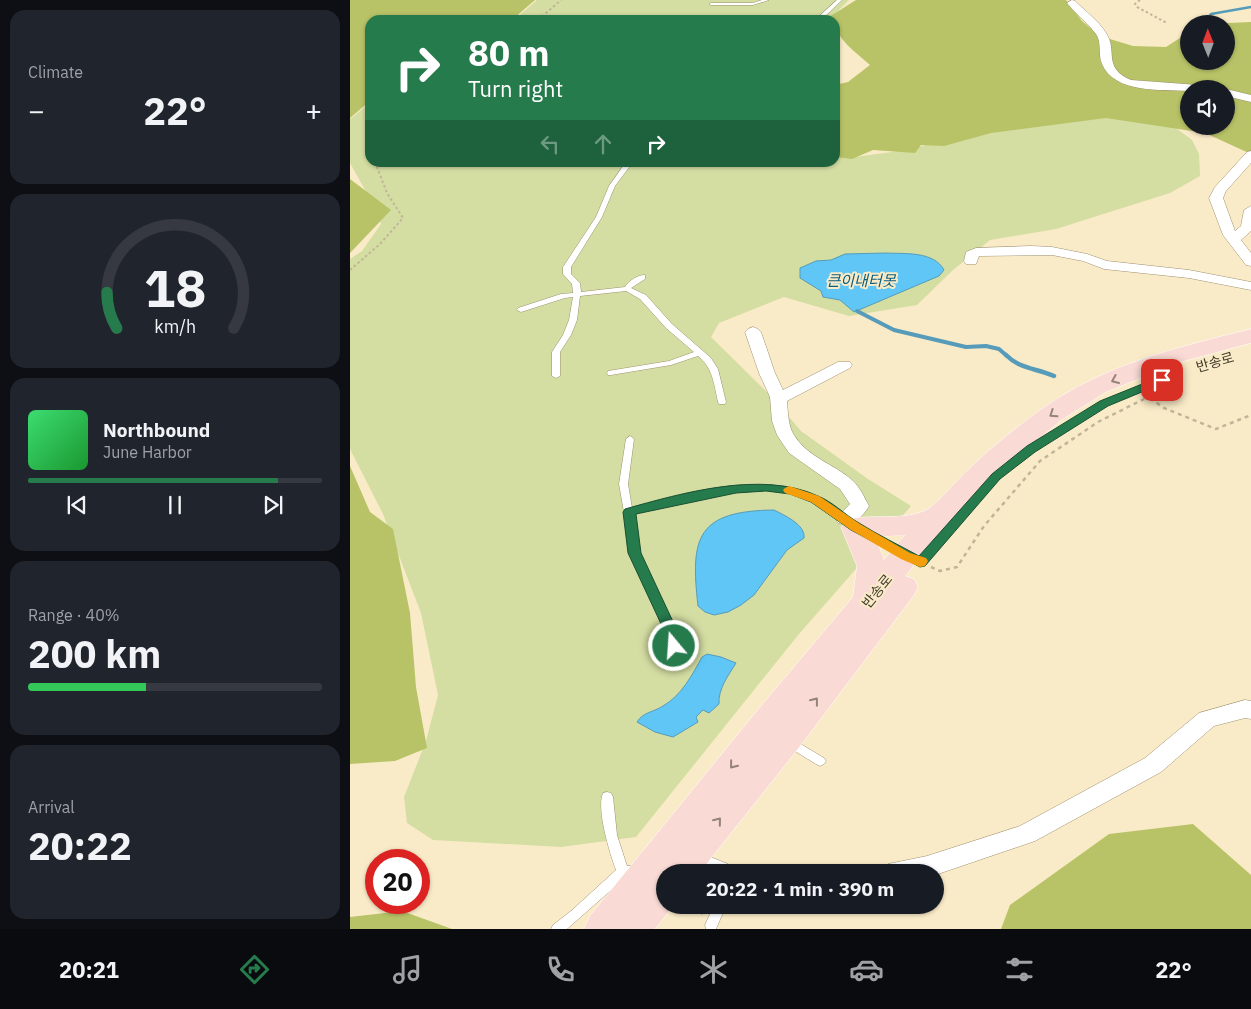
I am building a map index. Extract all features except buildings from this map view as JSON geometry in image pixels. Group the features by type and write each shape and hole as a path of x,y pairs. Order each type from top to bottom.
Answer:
{"main road":[{"name":"반송로","path":"686,864 764,727 868,602 996,476 1031,449 1104,404 1141,393 1192,368 1247,347"},
{"name":"반송로","path":"687,864 881,617 938,516 981,473 1052,414 1097,387 1171,357 1247,347"},
{"path":"850,523 899,527 938,516"},
{"path":"850,523 872,566 868,602"},
{"name":"반송로","path":"604,929 656,891"},
{"name":"반송로","path":"630,929 656,900"}],"street":[{"path":"1072,3 1102,34 1105,56 1114,75 1130,83 1180,87"},
{"path":"1235,94 1251,98"},
{"path":"1251,155 1220,190 1216,198 1233,240 1251,262"},
{"path":"1233,240 1246,226 1251,210"},
{"path":"971,261 971,255 976,252 1043,251 1076,255 1104,265 1189,274 1251,286"},
{"path":"753,332 769,378 779,399 778,406 781,426 788,440 797,450 844,484 857,497 860,506 850,523"},
{"path":"779,399 844,365"},
{"path":"936,864 1027,834 1153,765 1207,719 1245,708 1251,710"}],"lane":[{"path":"710,4 753,4 768,0"},
{"path":"824,15 840,0"},
{"path":"556,376 556,352 567,335 573,320 577,294 576,283 566,274 567,267 599,217 612,186 626,167"},
{"path":"628,289 631,284 642,277"},
{"path":"521,310 577,294 628,289 642,297 669,326 708,360 714,369 722,402"},
{"path":"612,373 670,362 698,353"},
{"path":"630,439 622,476 634,553 668,626 674,646"},
{"path":"629,512 736,489 766,487 792,491 815,499 850,523 913,559"},
{"path":"785,740 820,761"},
{"path":"607,797 613,849 657,864"},
{"path":"557,929 576,915 656,882"}],"path":[{"path":"544,15 561,0"},
{"path":"1140,0 1135,4 1137,8 1167,23"},
{"path":"350,270 380,244 403,218 387,193 377,167"},
{"path":"913,559 940,571 957,567 984,526 1040,462 1141,393 1216,430 1251,415"}],"green space":[{"path":"350,0 535,0 518,15 365,15 365,105 350,118"},
{"path":"537,0 849,0 834,15 520,15"},
{"path":"856,0 1066,0 1082,21 1100,36 1133,46 1166,47 1180,38 1180,70 1235,70 1235,23 1251,22 1251,154 1209,135 1235,135 1235,80 1180,80 1180,129 1106,118 991,133 944,146 921,145 915,153 873,150 852,159 840,158 840,84 848,82 870,65 853,50 840,34 840,15 832,15"},
{"path":"365,107 365,167 840,167 840,157 847,158 907,150 984,129 1111,114 1161,117 1180,131 1180,135 1185,135 1192,140 1199,154 1200,176 1170,193 1056,229 990,240 953,270 917,305 849,316 784,297 719,323 711,337 772,397 801,431 868,479 911,506 799,634 636,837 561,847 433,840 407,823 404,797 426,741 438,695 421,613 383,514 350,449 350,259 362,251 381,224 378,213 350,163 350,119"},
{"path":"350,179 391,210 350,253"},
{"path":"350,466 370,512 393,529 410,613 416,687 427,748 395,761 350,764"},
{"path":"1193,824 1251,875 1251,929 1001,929 1010,905 1109,834"},
{"path":"376,914 410,914 452,929 350,929 350,917"}],"water":[{"name":"큰이내터못","path":"886,253 918,255 933,259 944,270 939,276 854,312 840,300 823,297 821,291 800,278 800,268 816,261 831,260 845,254"},
{"path":"774,510 798,525 804,533 804,538 787,550 754,595 741,605 728,612 714,615 705,612 698,606 696,582 698,546 704,532 714,523 729,516"},
{"path":"707,654 736,663 722,688 719,704 709,713 703,710 696,717 698,722 673,737 655,732 637,722 645,714 663,706 676,696 686,684 702,657"}],"waterway":[{"path":"1210,15 1251,7"},
{"path":"857,311 894,330 966,347 986,346 999,349 1007,356"},
{"path":"1007,356 1022,366 1054,376"}],"slow traffic":[{"path":"789,490 815,499 856,527 906,556 920,562 922,561"}],"route":[{"path":"674,646 668,626 634,553 629,512 736,489 766,487 792,491 815,499 856,527 920,562 996,476 1031,449 1104,404 1162,380"}]}
